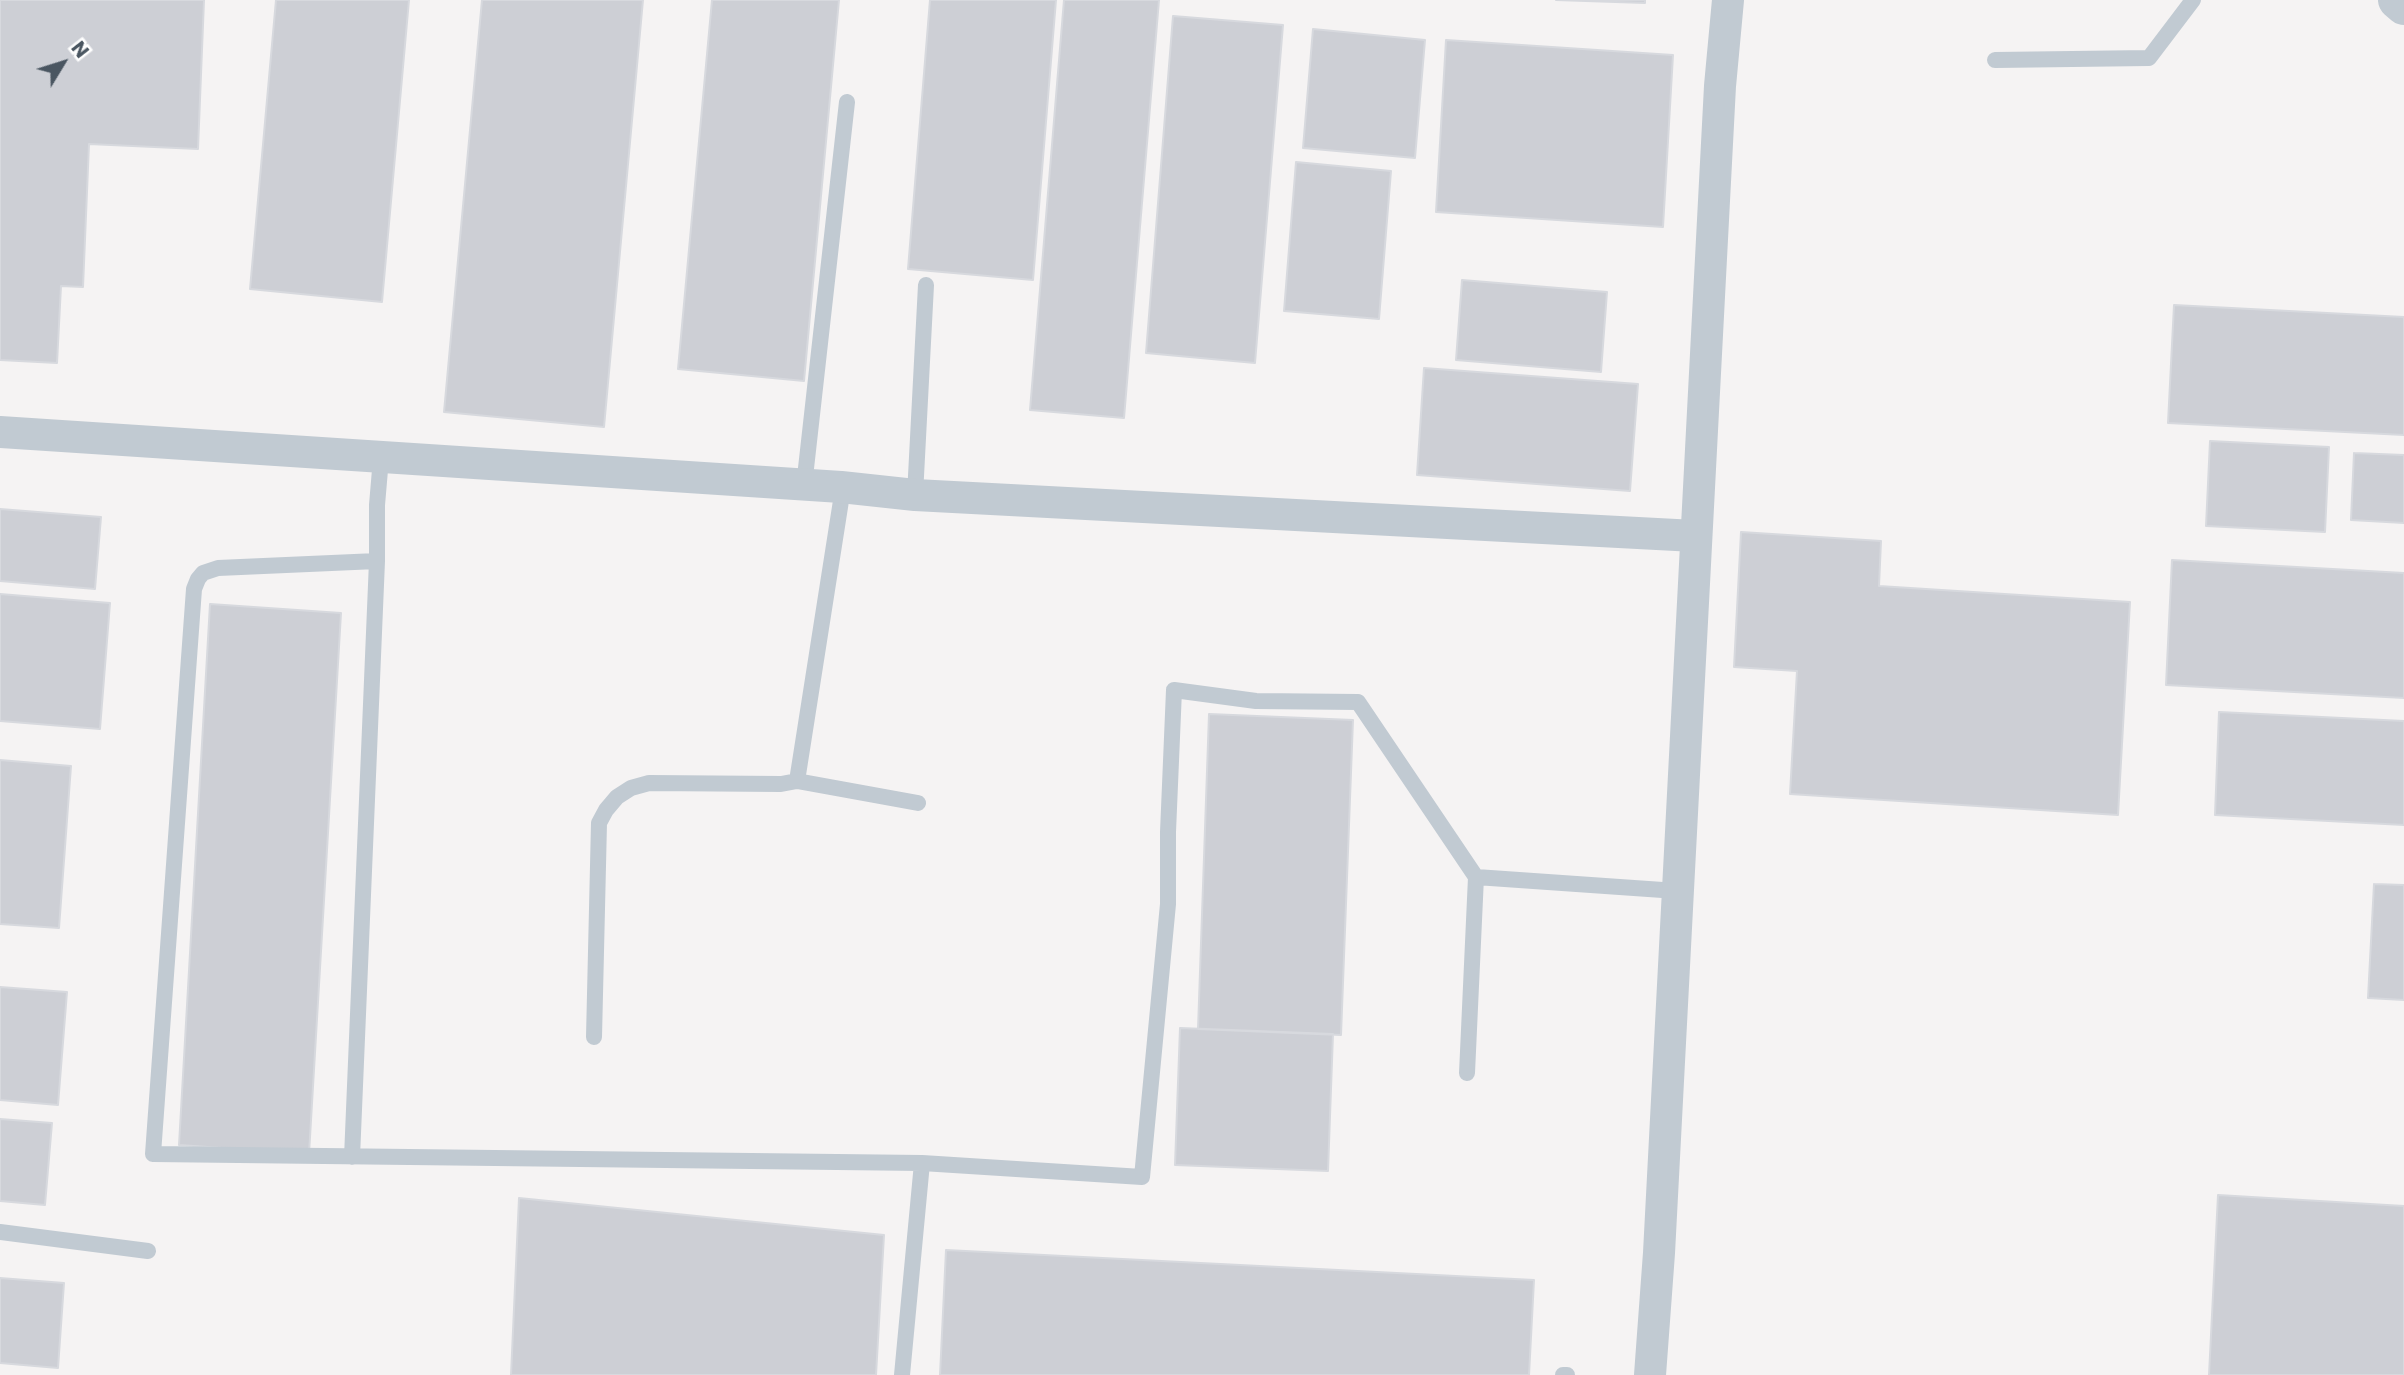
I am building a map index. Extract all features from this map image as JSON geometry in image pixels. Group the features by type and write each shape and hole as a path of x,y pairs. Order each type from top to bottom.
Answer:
{"street":[{"path":"1650,1375 1659,1253 1719,99 1728,0"},
{"path":"2397,0 2404,6"},
{"path":"0,432 915,495 1695,536"}],"lane":[{"path":"1995,60 2149,58 2193,0"},
{"path":"804,486 847,102"},
{"path":"915,495 926,285"},
{"path":"352,1157 381,458"},
{"path":"797,781 843,488"},
{"path":"377,561 218,568 203,573 194,589 153,1154 922,1163 1142,1177 1168,904 1167,832 1174,690 1256,701 1358,702 1476,877 1467,1073"},
{"path":"594,1037 599,823 617,797 631,788 649,783 780,784 797,781 918,803"},
{"path":"1476,877 1676,891"},
{"path":"902,1375 922,1163"},
{"path":"0,1232 148,1251"}],"building":[{"path":"0,0 204,0 198,149 89,144 83,287 61,286 57,363 0,360"},
{"path":"276,0 409,0 382,302 250,289"},
{"path":"482,0 643,0 604,427 444,412"},
{"path":"712,0 839,0 804,381 678,369"},
{"path":"930,0 1056,0 1033,280 908,269"},
{"path":"1064,0 1159,0 1124,418 1030,410"},
{"path":"1556,0 1645,0 1645,3"},
{"path":"1173,16 1283,25 1255,363 1146,353"},
{"path":"1313,29 1425,40 1415,158 1303,148"},
{"path":"1446,40 1673,55 1663,227 1436,212"},
{"path":"1296,162 1391,171 1379,319 1284,311"},
{"path":"1462,280 1607,292 1601,372 1456,360"},
{"path":"2174,305 2404,317 2404,435 2168,423"},
{"path":"1424,368 1638,384 1630,491 1417,475"},
{"path":"2210,441 2329,447 2325,532 2206,526"},
{"path":"2354,453 2404,455 2404,523 2351,520"},
{"path":"0,509 101,517 95,589 0,581"},
{"path":"1741,532 1881,541 1879,586 2130,602 2118,815 1790,794 1797,671 1734,667"},
{"path":"2172,560 2404,573 2404,698 2166,685"},
{"path":"0,594 110,603 100,729 0,721"},
{"path":"210,604 341,613 309,1154 179,1145"},
{"path":"2219,712 2404,721 2404,825 2215,815"},
{"path":"1209,714 1353,720 1341,1035 1198,1029"},
{"path":"0,760 71,766 59,928 0,924"},
{"path":"2374,884 2404,885 2404,1000 2368,998"},
{"path":"0,987 67,992 58,1105 0,1100"},
{"path":"1180,1028 1333,1034 1328,1171 1175,1165"},
{"path":"0,1119 52,1123 45,1205 0,1201"},
{"path":"2218,1195 2404,1206 2404,1375 2209,1375"},
{"path":"519,1198 884,1235 876,1375 511,1375"},
{"path":"946,1250 1534,1280 1529,1375 940,1375"},
{"path":"0,1278 64,1283 58,1368 0,1363"}]}
